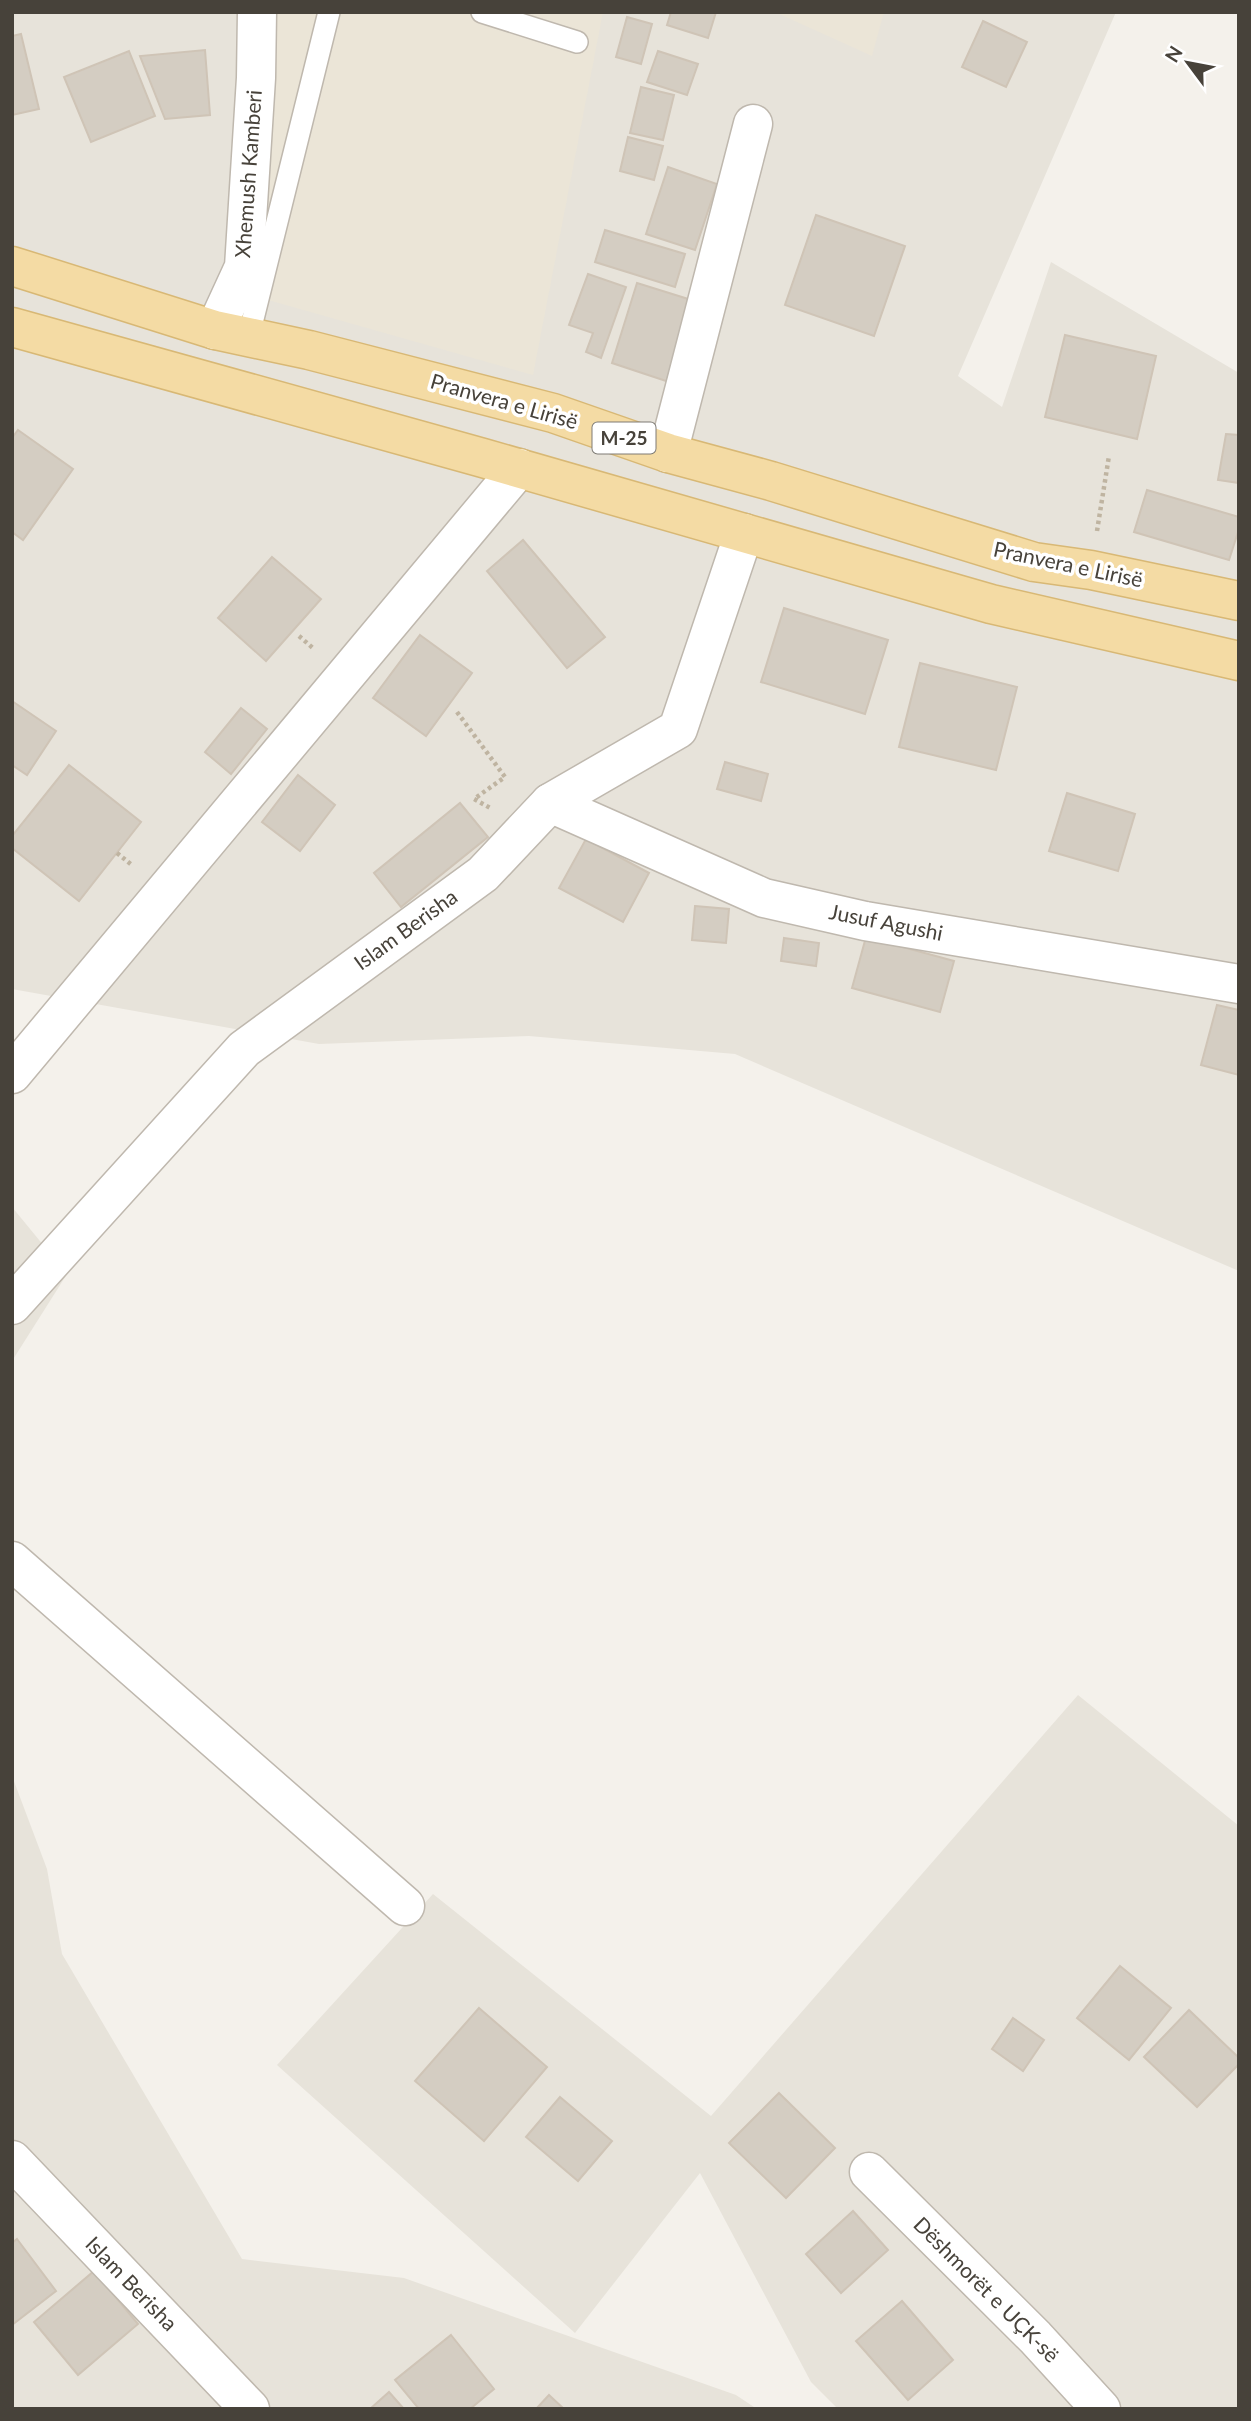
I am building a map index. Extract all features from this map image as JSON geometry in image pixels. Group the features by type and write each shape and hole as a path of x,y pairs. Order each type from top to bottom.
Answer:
{"main road":[{"name":"Pranvera e Lirisë","path":"12,266 231,334 309,350 553,414 668,453 771,481 1034,562 1091,570 1239,601"},
{"path":"12,327 519,468 991,604 1239,662"}],"street":[{"name":"Xhemush Kamberi","path":"231,334 244,267 256,78 257,12"},
{"path":"668,453 753,124"},
{"path":"12,1074 519,468"},
{"name":"Islam Berisha","path":"12,1306 244,1049 483,874 539,816 678,729 744,533"},
{"name":"Jusuf Agushi","path":"539,816 764,898 866,921 1239,984"},
{"path":"12,1561 405,1906"},
{"name":"Islam Berisha","path":"12,2160 250,2409"},
{"name":"Dëshmorët e UÇK-së","path":"869,2172 1035,2337 1101,2409"}],"lane":[{"path":"231,334 329,12"},
{"path":"482,12 577,42"}],"path":[{"path":"1091,570 1109,456"},
{"path":"457,712 505,777 474,799 539,816"}],"shaded area":[{"path":"12,12 1116,12 958,376 1002,407 1051,262 1239,373 1239,1271 735,1054 529,1036 319,1044 12,989"},
{"path":"266,12 603,12 533,375 240,292"},
{"path":"775,12 884,12 872,56"},
{"path":"12,1207 67,1274 12,1361"},
{"path":"1078,1695 1239,1826 1239,2409 838,2409 811,2382 700,2173 575,2333 277,2065 433,1894 711,2116"},
{"path":"12,1776 47,1869 62,1954 242,2259 404,2278 736,2395 757,2409 12,2409"}],"building":[{"path":"671,12 716,12 708,38 667,25"},
{"path":"627,17 652,24 641,64 616,57"},
{"path":"983,21 1027,42 1006,87 962,67"},
{"path":"21,34 39,109 12,115 12,36"},
{"path":"205,50 210,115 165,119 140,56"},
{"path":"129,51 155,116 91,142 64,77"},
{"path":"658,51 698,64 687,95 647,82"},
{"path":"641,87 674,95 663,140 630,133"},
{"path":"628,137 663,146 654,180 620,171"},
{"path":"668,167 717,184 695,250 646,234"},
{"path":"816,215 905,246 874,336 785,305"},
{"path":"605,230 685,254 675,287 595,262"},
{"path":"588,274 626,287 601,358 586,352 593,333 569,325"},
{"path":"637,283 701,303 675,384 612,363"},
{"path":"1065,335 1156,356 1137,439 1045,417"},
{"path":"18,430 73,469 23,540 12,532 12,438"},
{"path":"1226,434 1239,435 1239,483 1218,480"},
{"path":"1147,490 1239,517 1239,529 1229,560 1134,532"},
{"path":"523,540 605,637 567,668 487,571"},
{"path":"272,557 321,599 266,661 218,618"},
{"path":"784,608 888,640 865,714 761,682"},
{"path":"420,635 472,673 426,736 373,698"},
{"path":"920,663 1017,687 996,770 899,747"},
{"path":"12,701 56,731 27,775 12,765"},
{"path":"241,708 267,729 231,774 205,752"},
{"path":"725,762 768,774 761,801 717,789"},
{"path":"69,765 141,822 79,901 12,848 12,836"},
{"path":"298,775 335,805 300,851 262,822"},
{"path":"1067,793 1135,814 1118,871 1049,851"},
{"path":"460,803 488,837 401,907 374,873"},
{"path":"586,839 649,873 623,922 559,888"},
{"path":"695,906 729,909 726,943 692,940"},
{"path":"866,937 954,961 940,1012 852,988"},
{"path":"784,938 819,943 816,966 781,961"},
{"path":"1217,1005 1239,1010 1239,1075 1201,1065"},
{"path":"1120,1966 1171,2008 1129,2060 1077,2018"},
{"path":"479,2008 547,2067 484,2141 415,2081"},
{"path":"1189,2010 1239,2058 1239,2064 1197,2107 1144,2057"},
{"path":"1013,2018 1044,2040 1023,2071 992,2049"},
{"path":"779,2093 835,2148 786,2198 729,2143"},
{"path":"560,2097 612,2141 578,2181 526,2137"},
{"path":"853,2211 888,2250 841,2293 806,2254"},
{"path":"17,2239 56,2291 12,2325 12,2243"},
{"path":"94,2271 138,2324 78,2375 34,2322"},
{"path":"902,2301 953,2360 908,2400 856,2341"},
{"path":"451,2335 494,2389 470,2409 419,2409 395,2380"},
{"path":"389,2392 404,2409 370,2409"},
{"path":"549,2395 564,2409 536,2409"}]}
